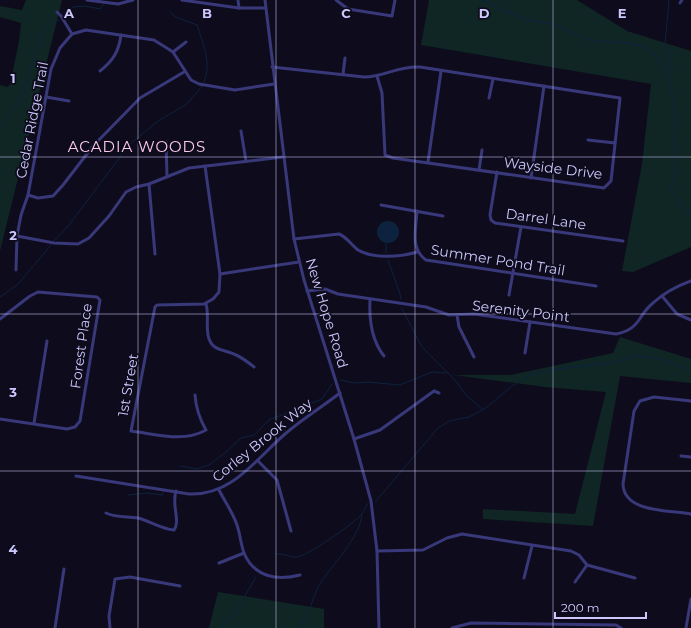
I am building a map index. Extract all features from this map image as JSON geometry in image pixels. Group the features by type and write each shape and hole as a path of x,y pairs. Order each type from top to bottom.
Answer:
{"street":[{"path":"88,0 118,4 133,0"},
{"path":"182,0 206,2 239,8 265,8"},
{"path":"238,0 239,8"},
{"name":"New Hope Road","path":"265,0 294,239 299,262 354,439 371,501 376,551 379,628"},
{"path":"336,0 348,8 392,16 395,0"},
{"path":"57,12 72,34 86,30 154,40 173,52 184,72 191,80 199,84 235,90 274,84"},
{"name":"Cedar Ridge Trail","path":"16,270 17,236 21,215 28,195 51,69 60,48 72,34"},
{"path":"100,71 116,54 121,35"},
{"path":"173,52 186,42"},
{"path":"343,74 345,58"},
{"name":"Wayside Drive","path":"272,67 364,77 377,76 406,67 620,98 611,181 604,188 385,155 382,93 377,76"},
{"path":"428,162 441,71"},
{"path":"28,195 38,198 53,196 64,185 93,146 140,98 184,72"},
{"path":"489,98 493,79"},
{"path":"531,178 544,86"},
{"path":"46,97 69,101"},
{"path":"241,131 246,161"},
{"path":"588,140 615,143"},
{"path":"166,142 168,176"},
{"path":"479,170 482,150"},
{"path":"17,236 68,245 78,244 90,237 109,216 126,192 136,187 149,184 189,168 283,157"},
{"path":"205,166 220,274 219,292 206,304 208,313 208,334 210,342 222,352 236,354 254,368"},
{"name":"Darrel Lane","path":"497,172 491,220 495,223 623,241"},
{"path":"149,184 155,254"},
{"path":"381,205 443,216"},
{"name":"Summer Pond Trail","path":"417,211 416,252 426,260 596,286"},
{"path":"509,295 521,227"},
{"path":"294,239 339,234 344,236 359,250 366,253 395,257 416,252"},
{"path":"220,274 299,262"},
{"name":"Serenity Point","path":"308,292 317,289 325,289 338,294 426,307 449,315 474,314 616,334 626,332 635,326 651,304 662,296 691,281"},
{"name":"Forest Place","path":"0,319 30,296 38,292 97,297 100,300 80,421 75,427 67,428 0,419"},
{"path":"662,296 677,314 691,320"},
{"path":"370,298 369,319 378,349 384,356"},
{"name":"1st Street","path":"195,395 196,409 206,430 196,436 179,438 131,431 154,306 206,304"},
{"path":"457,315 459,327 474,357"},
{"path":"525,353 530,322"},
{"path":"34,423 47,342"},
{"path":"354,439 380,430 434,392 439,393"},
{"name":"Corley Brook Way","path":"76,476 204,495 219,490 258,461 286,432 340,393"},
{"path":"691,401 654,396 640,401 634,411 623,484 625,496 634,504 691,514"},
{"path":"681,456 691,457"},
{"path":"258,461 277,480 291,530"},
{"path":"219,490 235,521 244,553 256,571 266,576 290,578 300,575"},
{"path":"106,513 114,516 137,518 162,528 174,530 176,527 176,519 173,503 176,491"},
{"path":"376,551 423,550 447,538 462,534 571,551 579,555 587,565 635,578"},
{"path":"524,578 532,546"},
{"path":"219,563 244,553"},
{"path":"575,582 587,565"},
{"path":"55,628 64,569"},
{"path":"110,628 109,616 115,579 130,577 180,586"},
{"path":"686,628 689,623 691,599"},
{"path":"452,628 471,623 538,626 616,625 621,628"}],"green space":[{"path":"26,0 62,0 0,251 0,85 7,87 10,85 21,23 0,17 0,6 22,10"},
{"path":"429,0 577,0 627,31 691,51 691,247 633,272 622,271 642,164 651,84 421,45"},
{"path":"620,337 691,359 691,383 620,376 593,526 483,519 483,509 575,514 606,392 545,387 454,375 511,375 613,353"},
{"path":"218,592 324,609 324,628 209,628"}],"water":[{"path":"388,221 396,224 399,232 396,240 388,243 380,240 377,232 380,224"}],"waterway":[{"path":"482,0 504,11 529,20 553,24 579,36 595,41 628,43 642,46 657,56 669,75 675,112 674,144 677,163 671,190 691,216"},
{"path":"500,0 511,13"},
{"path":"669,0 665,44 672,66 669,75"},
{"path":"66,15 73,7 85,6 100,9 104,4"},
{"path":"170,12 176,17 197,25 207,60 204,82"},
{"path":"0,124 14,110 22,96 38,48 39,37 54,22 59,20"},
{"path":"54,241 69,225 129,145 158,121 187,104 202,86"},
{"path":"386,243 386,253"},
{"path":"0,297 18,284 51,245"},
{"path":"388,260 401,299"},
{"path":"401,307 422,347 455,380 465,394 482,409"},
{"path":"376,501 438,428 449,421 469,417 486,408 512,386 530,375 555,369 611,363 637,356 660,359 691,370"},
{"path":"340,380 354,383 368,382 400,385 432,372 446,373"},
{"path":"180,466 196,469 209,465 241,438 254,435 269,420 322,399 332,384"},
{"path":"128,495 147,493 162,495 163,493"},
{"path":"275,554 296,557 310,552 350,525 362,514 368,503"},
{"path":"302,628 319,585 351,542 360,523 362,514"},
{"path":"220,628 235,613 256,577"}],"district":[{"name":"ACADIA WOODS","path":"137,146"}]}
